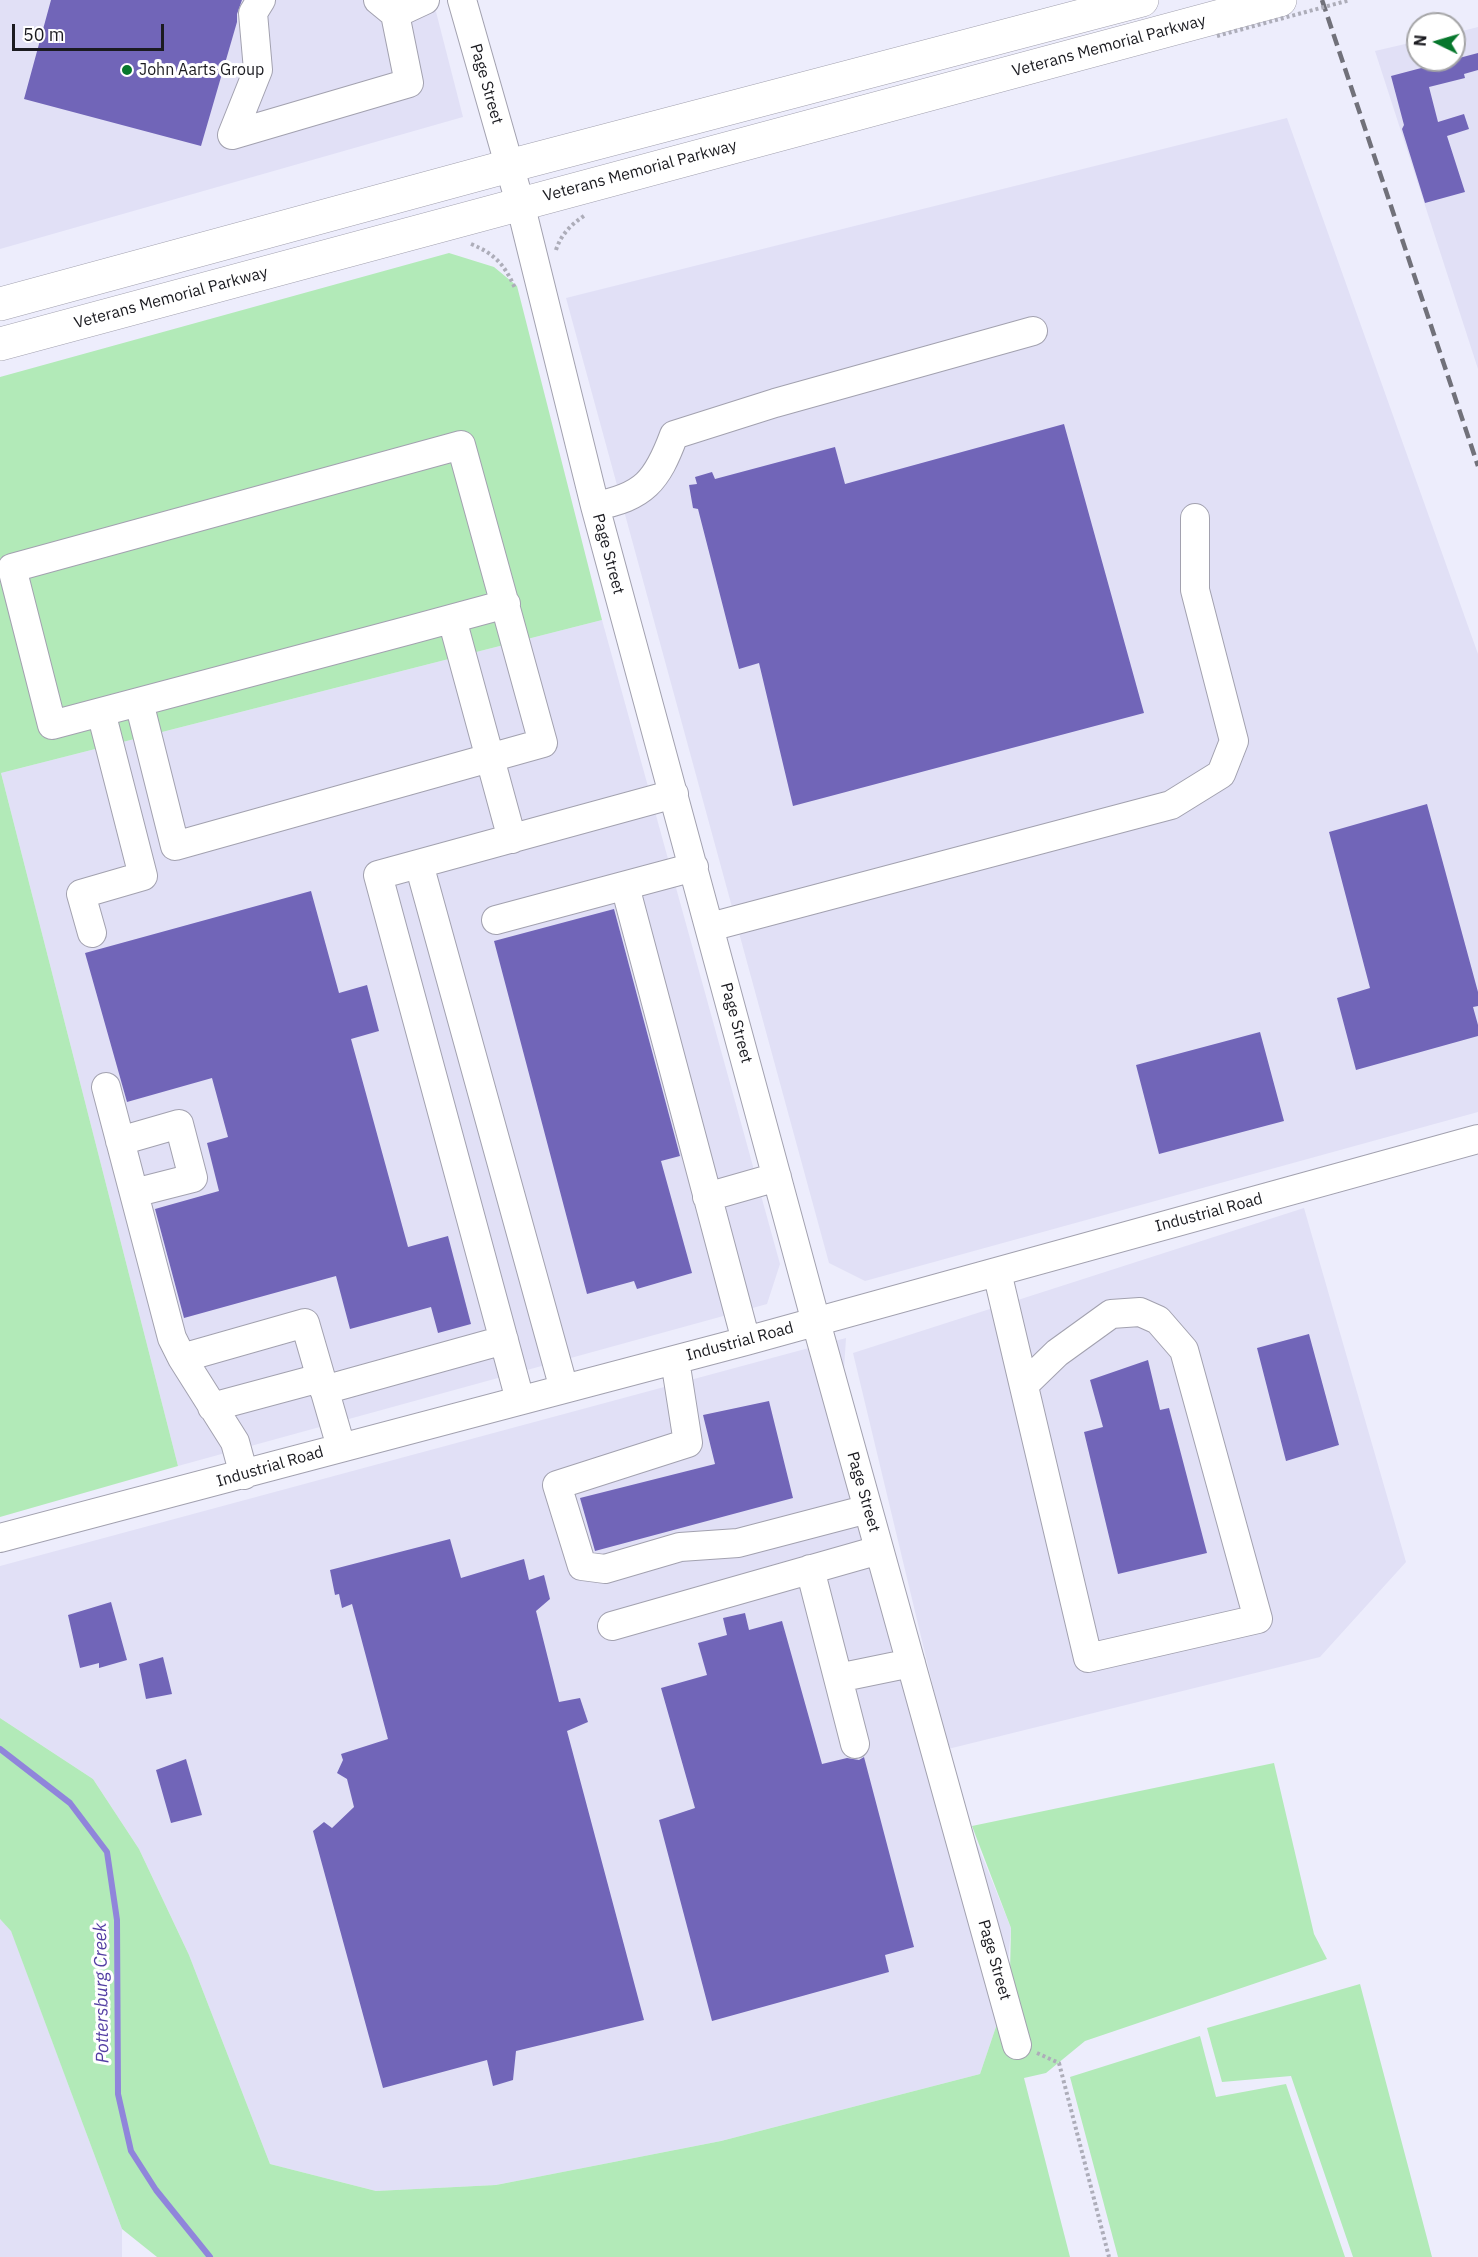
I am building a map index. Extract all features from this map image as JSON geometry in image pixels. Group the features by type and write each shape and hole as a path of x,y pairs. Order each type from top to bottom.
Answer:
{"highway":[{"path":"0,304 508,166 1142,0"},
{"name":"Veterans Memorial Parkway","path":"0,344 520,203 1213,27 1280,0"}],"street":[{"path":"261,0 253,13 258,69 232,135 409,83 386,7 425,0"},
{"name":"Page Street","path":"462,0 520,203 595,506 816,1322 1017,2045"},
{"path":"595,506 621,501 638,493 650,481 668,452 674,435 775,403 1033,331"},
{"path":"139,702 175,846 543,743 506,604 461,445 12,568 52,725 506,604"},
{"path":"710,927 1171,805 1221,774 1234,741 1195,590 1195,518"},
{"path":"452,619 512,839"},
{"path":"92,933 81,894 143,876 101,712"},
{"path":"520,1400 378,875 674,794"},
{"path":"419,864 564,1389"},
{"path":"495,920 694,867"},
{"path":"625,886 746,1341"},
{"path":"106,1087 172,1338 212,1407 236,1442 244,1475"},
{"path":"120,1141 179,1125 191,1167 193,1178 134,1193"},
{"name":"Industrial Road","path":"0,1538 746,1341 1478,1139"},
{"path":"707,1197 777,1177"},
{"path":"997,1272 1088,1658 1258,1619 1184,1350 1158,1320 1140,1312 1111,1314 1058,1353 1024,1385"},
{"path":"182,1358 305,1323 341,1447"},
{"path":"212,1407 322,1384 504,1340"},
{"path":"675,1360 688,1443 557,1485 582,1566 605,1569 680,1547 738,1543 868,1509"},
{"path":"612,1626 879,1550"},
{"path":"810,1569 855,1744"},
{"path":"838,1678 911,1663"}],"path":[{"path":"1213,27 1350,0"},
{"path":"1017,2045 1059,2063 1109,2257"}],"shaded area":[{"path":"0,0 433,0 463,117 0,249"},
{"path":"1478,27 1478,369 1375,51 1406,44 1406,72 1466,72 1466,30"},
{"path":"1287,118 1478,654 1478,1112 865,1281 829,1263 566,298"},
{"path":"602,620 780,1264 767,1304 178,1466 1,773"},
{"path":"1304,1208 1406,1562 1320,1657 948,1749 967,1819 1011,1928 1006,1987 1001,2012 980,2074 721,2141 496,2185 376,2191 270,2164 189,1955 139,1849 93,1779 0,1718 0,1566 846,1338 844,1369 941,1720 853,1353"},
{"path":"0,1919 11,1930 122,2229 122,2257 0,2257"}],"green space":[{"path":"449,253 494,267 517,286 602,620 1,773 178,1466 0,1517 0,377"},
{"path":"0,1718 93,1779 139,1849 189,1955 270,2164 376,2191 496,2185 721,2141 980,2074 1001,2012 1010,1972 1011,1928 972,1826 1274,1763 1314,1934 1327,1959 1085,2041 1046,2073 1024,2078 1070,2257 157,2257 122,2229 11,1931 0,1919"},
{"path":"1360,1984 1432,2257 1353,2257 1291,2076 1222,2082 1207,2028"},
{"path":"1200,2036 1216,2097 1286,2084 1345,2257 1118,2257 1070,2077"}],"building":[{"name":"John Aarts Group","path":"51,0 242,0 201,146 24,99"},
{"path":"1478,53 1478,70 1464,74 1465,78 1429,87 1438,122 1464,114 1469,129 1447,136 1465,192 1425,203 1402,129 1404,125 1391,76 1406,72 1466,72 1466,56"},
{"path":"1064,424 1144,713 793,806 759,663 739,669 698,509 693,508 689,485 697,484 695,477 712,472 715,479 835,447 845,484"},
{"path":"1427,804 1478,992 1478,1006 1473,1007 1478,1025 1478,1036 1356,1070 1337,998 1370,988 1329,832"},
{"path":"311,891 339,993 367,985 379,1031 351,1039 408,1247 448,1236 471,1324 438,1333 431,1307 350,1329 336,1276 184,1318 155,1209 219,1191 207,1143 228,1137 212,1078 127,1102 85,953"},
{"path":"614,909 680,1156 661,1161 692,1273 637,1289 634,1281 587,1294 494,941"},
{"path":"1260,1032 1284,1121 1159,1154 1136,1065"},
{"path":"1309,1334 1339,1445 1286,1461 1257,1348"},
{"path":"1148,1360 1160,1410 1169,1408 1207,1553 1118,1574 1084,1432 1103,1427 1090,1380"},
{"path":"769,1401 793,1498 595,1551 580,1498 715,1464 703,1415"},
{"path":"450,1539 461,1578 524,1559 529,1580 544,1575 550,1599 536,1611 559,1702 580,1698 588,1722 567,1731 644,2020 516,2051 513,2080 493,2086 487,2060 383,2088 313,1831 324,1822 332,1828 354,1807 347,1779 337,1773 343,1760 341,1754 388,1739 352,1604 342,1608 339,1594 335,1595 330,1570"},
{"path":"111,1602 127,1660 99,1668 99,1663 80,1668 68,1615"},
{"path":"745,1613 749,1630 782,1621 822,1764 847,1758 859,1760 864,1757 914,1947 885,1955 889,1972 712,2021 659,1820 695,1808 661,1688 707,1675 698,1643 727,1635 723,1618"},
{"path":"163,1657 172,1694 146,1699 139,1664"},
{"path":"186,1759 202,1815 171,1823 156,1770"}],"waterway":[{"name":"Pottersburg Creek","path":"0,1749 70,1803 107,1852 117,1920 118,2094 131,2151 156,2190 210,2257"}],"railway":[{"path":"1322,0 1478,466"}],"place":[{"name":"John Aarts Group","path":"127,70"}]}
